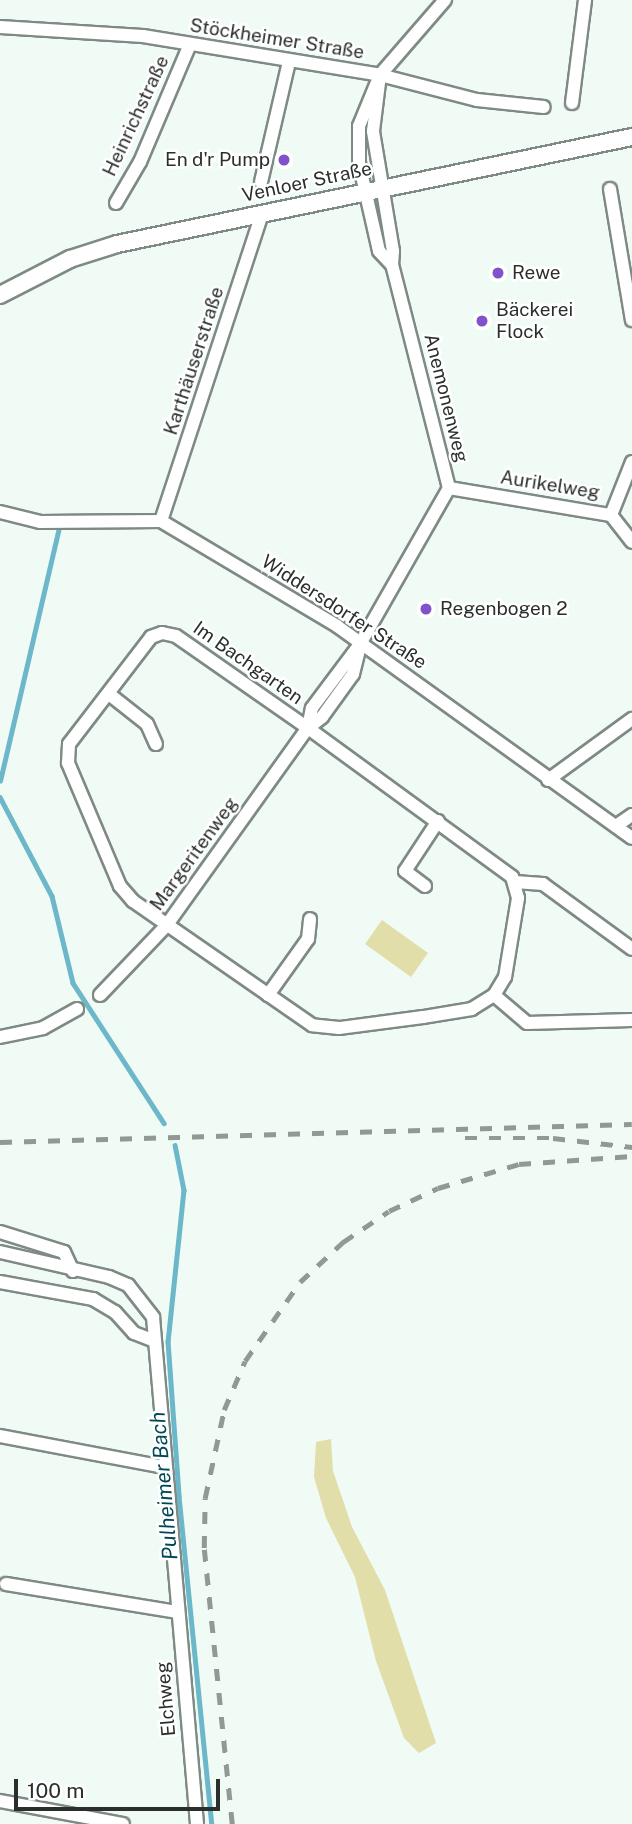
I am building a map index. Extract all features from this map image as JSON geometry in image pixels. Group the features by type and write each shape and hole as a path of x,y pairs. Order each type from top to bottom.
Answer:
{"main road":[{"name":"Venloer Straße","path":"0,295 69,259 117,244 632,137"}],"street":[{"path":"380,75 445,0"},
{"path":"572,103 584,0"},
{"name":"Stöckheimer Straße","path":"0,27 190,44 380,75 477,100 544,107"},
{"name":"Heinrichstraße","path":"116,203 140,162 190,44"},
{"path":"261,182 289,62"},
{"name":"Anemonenweg","path":"360,644 449,488 392,265 393,251 374,189 373,131 380,75"},
{"path":"610,189 625,245 632,320"},
{"name":"Karthäuserstraße","path":"161,521 262,214"},
{"path":"611,515 632,462"},
{"name":"Aurikelweg","path":"449,488 611,515 632,542"},
{"path":"0,512 40,522 161,521"},
{"name":"Widdersdorfer Straße","path":"161,521 360,644 632,838"},
{"name":"Im Bachgarten","path":"308,728 176,636 162,633 151,637 69,744 68,763 120,886 166,926 312,1025 340,1028 472,1009 494,995"},
{"name":"Margeritenweg","path":"100,995 166,926 308,728 353,674 360,644"},
{"path":"109,694 147,724 156,744"},
{"path":"548,780 632,719"},
{"path":"308,728 438,821 515,883 543,884 632,949"},
{"path":"616,826 632,815"},
{"path":"425,886 405,871 438,821"},
{"path":"515,883 518,898 505,978 494,995 527,1023 632,1020"},
{"path":"268,995 308,939 310,919"},
{"path":"0,1037 43,1028 77,1009"},
{"path":"0,1231 64,1252 73,1271"},
{"name":"Elchweg","path":"0,1252 73,1271 109,1277 128,1285 153,1317 197,1824"},
{"path":"0,1282 93,1299 115,1312 134,1333 155,1341"},
{"path":"0,1436 164,1467"},
{"path":"6,1584 177,1612"},
{"path":"0,1801 122,1824"}],"shaded area":[{"path":"382,920 428,953 411,977 365,944"},
{"path":"331,1439 333,1471 352,1527 385,1590 436,1743 419,1753 404,1738 376,1661 355,1577 326,1518 314,1477 316,1442"}],"waterway":[{"name":"Pulheimer Bach","path":"0,781 58,531"},
{"name":"Pulheimer Bach","path":"0,797 52,896 73,983 164,1123"},
{"name":"Pulheimer Bach","path":"175,1145 184,1190 168,1341 179,1496 212,1824"}],"railway":[{"path":"0,1142 632,1124"},
{"path":"465,1138 553,1138 632,1147"},
{"path":"232,1824 204,1548 205,1498 224,1410 245,1361 300,1282 343,1242 389,1211 438,1188 519,1164 632,1156"}],"place":[{"name":"En d'r Pump","path":"284,160"},
{"name":"Rewe","path":"498,273"},
{"name":"Bäckerei Flock","path":"482,321"},
{"name":"Regenbogen 2","path":"426,609"}]}
